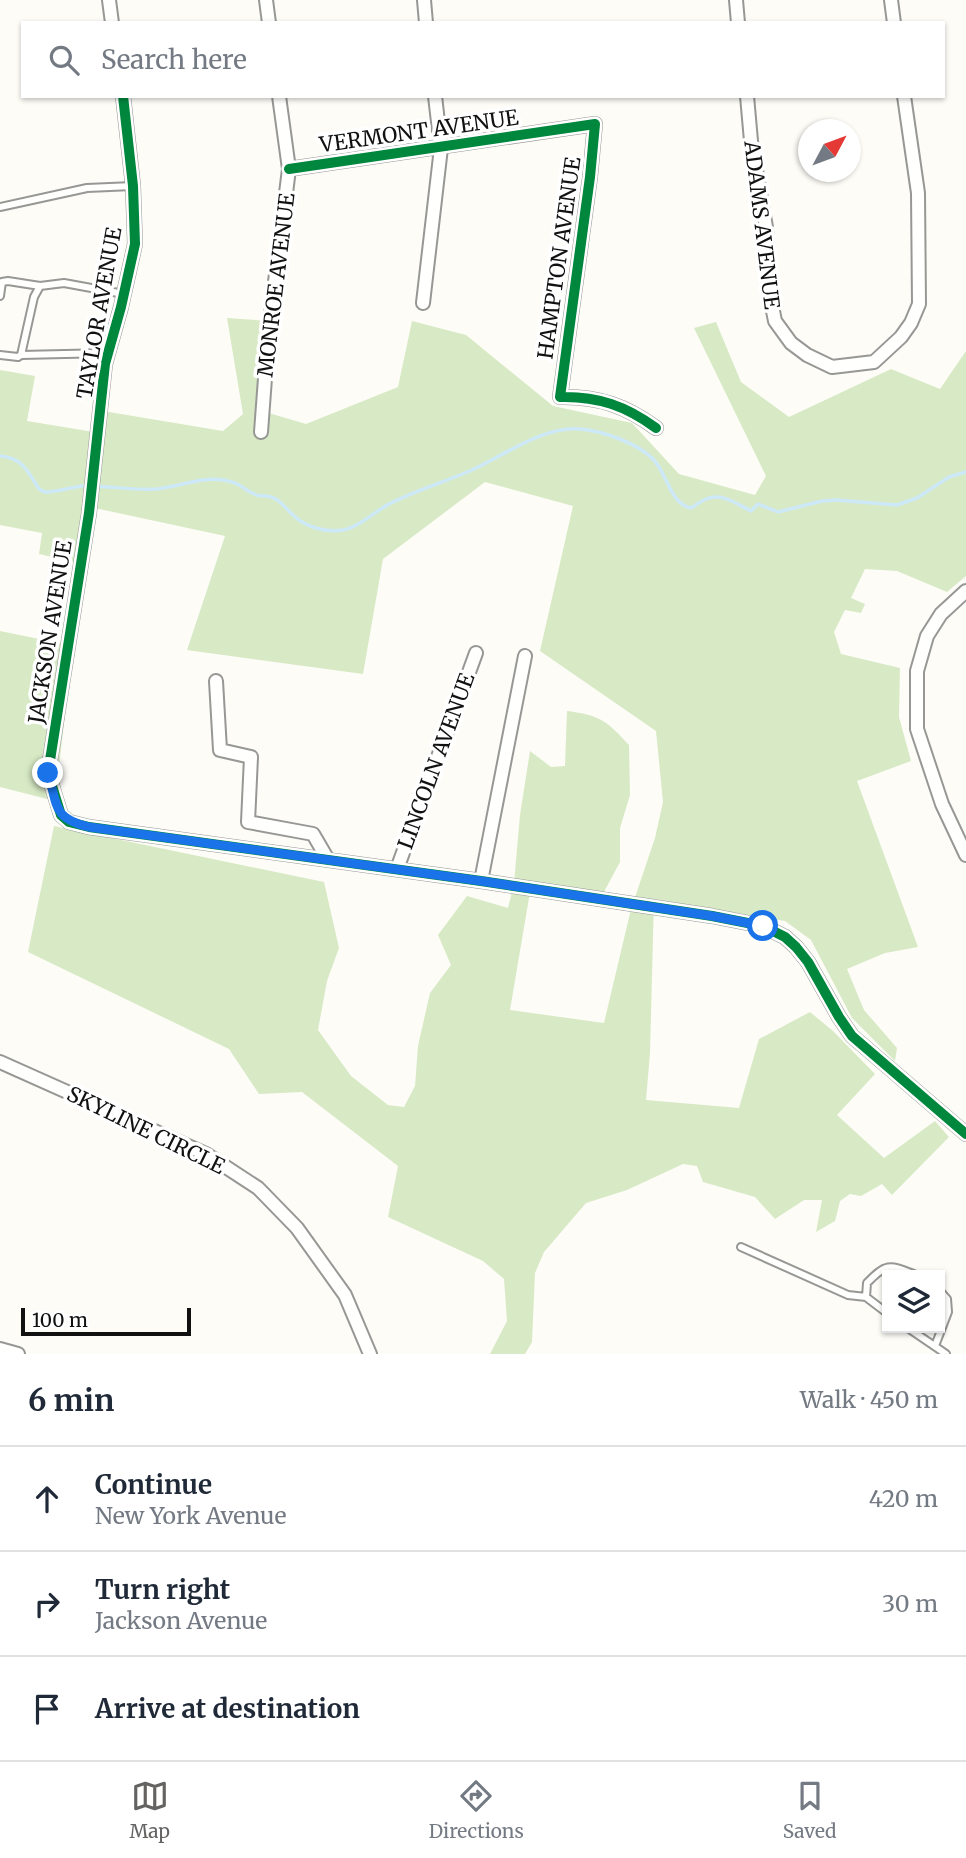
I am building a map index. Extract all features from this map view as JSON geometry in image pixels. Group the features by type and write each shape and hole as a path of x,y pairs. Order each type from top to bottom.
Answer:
{"street":[{"path":"109,0 112,21"},
{"path":"266,0 269,21"},
{"path":"424,0 426,21"},
{"path":"736,0 738,21"},
{"path":"891,0 894,21"},
{"name":"TAYLOR AVENUE","path":"91,494 105,364 135,244 133,186 123,98"},
{"name":"MONROE AVENUE","path":"261,432 268,338 289,169 279,98"},
{"path":"423,303 441,148 435,98"},
{"name":"ADAMS AVENUE","path":"747,98 751,141 766,227 769,291 775,321 791,343 807,355 832,367 874,362 901,337 919,304 918,193 904,98"},
{"name":"VERMONT AVENUE","path":"289,169 595,124"},
{"name":"HAMPTON AVENUE","path":"595,124 589,189 560,397 576,397 634,412 656,428"},
{"name":"JACKSON AVENUE","path":"91,494 48,773 61,815 69,822 89,827 327,858"},
{"path":"966,591 941,614 927,636 917,671 917,729 942,804 966,855"},
{"name":"LINCOLN AVENUE","path":"397,869 476,653"},
{"path":"481,881 525,656"},
{"path":"216,681 220,750 251,757 248,822 313,834 327,858 763,926 785,937 808,962 852,1036 966,1134"},
{"name":"SKYLINE CIRCLE","path":"0,1062 206,1154 258,1188 297,1227 345,1295 370,1354"},
{"path":"0,1349 18,1354"}],"lane":[{"path":"0,206 87,188 133,186"},
{"path":"0,296 2,282 8,281 40,286 64,283 124,294"},
{"path":"21,355 34,297 40,286"},
{"path":"0,355 18,357 109,353"},
{"path":"741,1247 848,1295 866,1297 882,1308"},
{"path":"866,1297 867,1283 880,1269 894,1266 904,1270"},
{"path":"945,1297 948,1312 945,1320"},
{"path":"916,1333 946,1354"},
{"path":"935,1346 940,1333"}],"green space":[{"path":"227,318 269,321 262,411 306,424 398,387 412,321 466,335 553,406 632,423 679,474 755,495 766,476 694,328 716,322 741,382 789,417 891,369 940,389 966,351 966,576 947,592 897,571 865,569 851,598 865,604 861,613 845,610 834,632 841,654 900,668 899,717 911,761 857,781 918,947 885,953 847,969 864,1010 897,1048 895,1061 852,1018 811,940 785,921 654,899 650,1053 646,1100 739,1108 759,1039 810,1012 833,1031 875,1074 837,1115 884,1158 935,1121 949,1137 892,1195 882,1184 861,1196 850,1194 840,1201 835,1221 816,1232 822,1200 804,1200 775,1219 755,1197 703,1182 697,1166 683,1164 627,1190 586,1203 544,1252 535,1273 532,1342 525,1354 490,1354 507,1321 504,1279 483,1261 388,1217 398,1166 302,1092 259,1094 229,1049 28,952 54,826 324,882 339,948 327,981 318,1030 351,1076 388,1105 404,1107 415,1086 418,1046 430,993 451,965 438,935 467,896 508,908 514,883 520,815 530,751 551,767 565,766 567,711 602,720 629,745 630,795 620,828 620,862 598,903 530,892 510,1010 604,1023 631,909 655,838 663,802 656,731 540,651 573,506 485,482 383,559 363,674 187,650 225,536 90,507 78,563 39,554 42,533 0,525 0,370 35,376 27,421 100,433 103,411 223,431 243,414"},
{"path":"0,631 73,646 55,801 0,787"}],"waterway":[{"path":"0,456 19,462 41,491 46,492 83,486 157,489 206,480 225,480 256,495 274,498 304,523 330,531 343,530 361,523 399,499 472,470 538,437 566,429 599,432 646,453 658,465 678,501 691,508 712,497 730,500 751,511 758,504 778,512 836,500 897,505 917,498 949,477 966,472"}],"cycle path":[{"path":"123,98 133,186 135,244 105,364 89,513 48,773 61,815 69,822 89,827 481,881 763,926 785,937 796,947 808,962 852,1036 966,1134"},
{"path":"289,169 595,124 560,397 587,398 611,404 656,428"}],"route":[{"path":"48,773 61,815 69,822 89,827 327,858 763,926"}]}
